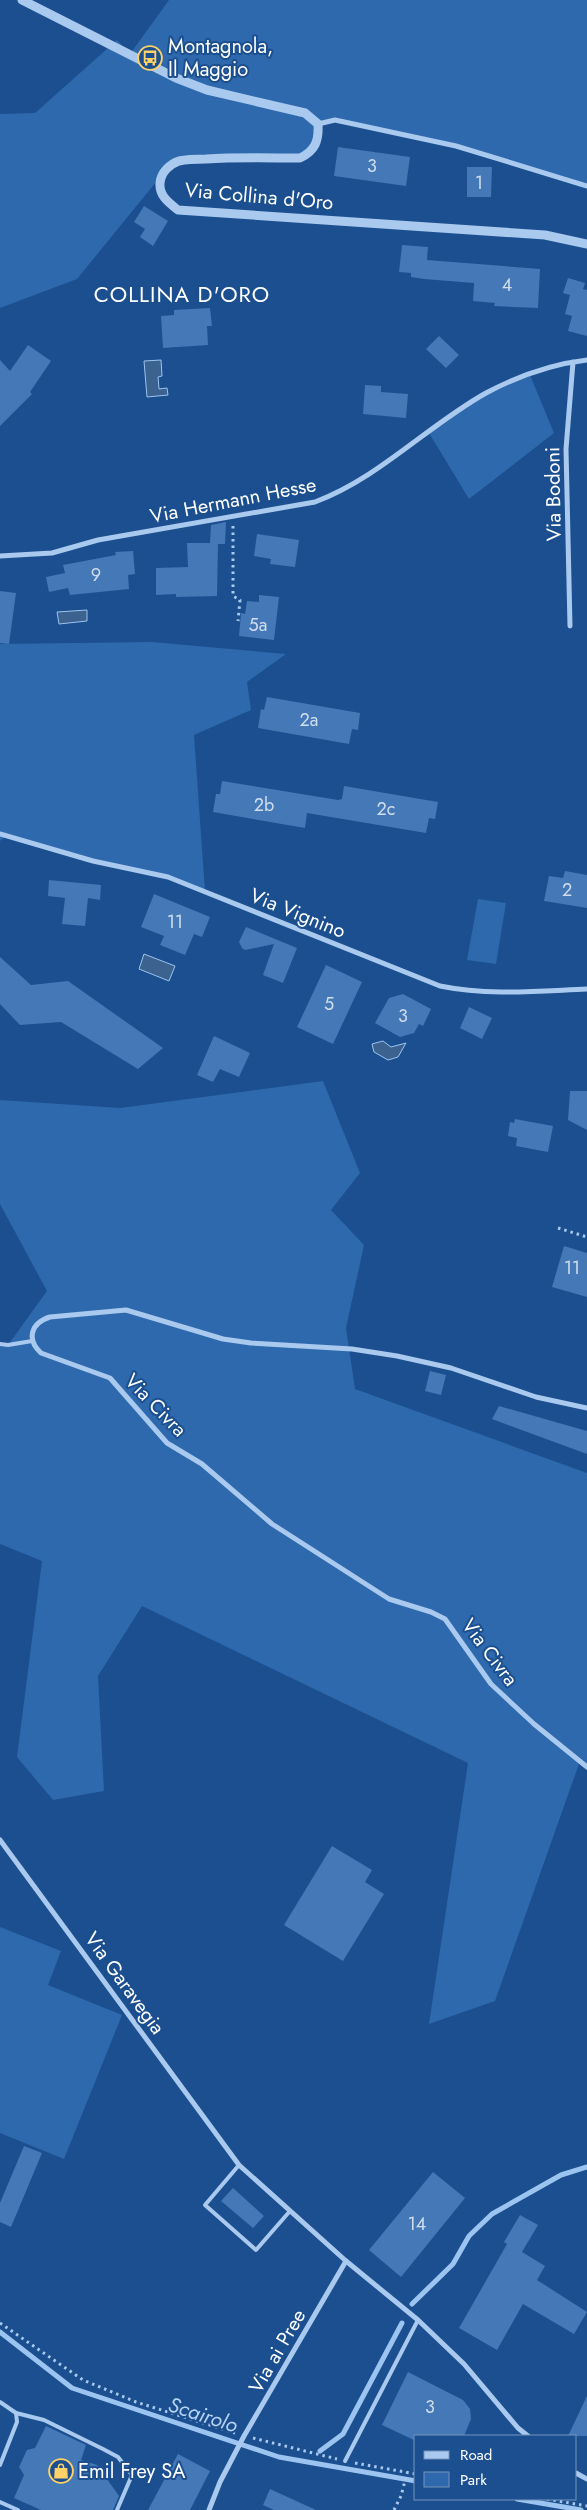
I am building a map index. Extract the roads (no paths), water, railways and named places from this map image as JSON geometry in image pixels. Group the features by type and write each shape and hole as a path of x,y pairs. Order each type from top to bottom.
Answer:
{"street":[{"path":"22,0 176,78 207,90 305,113 318,124 335,120 456,146 587,186"},
{"name":"Via Collina d'Oro","path":"318,124 319,136 316,146 304,156 180,161 164,170 160,180 160,190 167,202 178,210 545,235 587,244"},
{"name":"Via Hermann Hesse","path":"0,556 52,553 98,540 293,507 333,495 361,479 486,393 552,366 587,360"},
{"name":"Via Bodoni","path":"570,626 566,449 573,362"},
{"name":"Via Vignino","path":"0,834 93,861 168,877 440,986 464,991 495,992 587,990"},
{"path":"32,1341 34,1327 41,1320 68,1314 126,1310 223,1339 251,1343 352,1349 397,1356 451,1368 536,1397 587,1408"},
{"name":"Via Civra","path":"32,1341 41,1353 110,1378 167,1443 202,1464 272,1524 389,1599 431,1612 445,1619 491,1684 534,1724 587,1767"},
{"name":"Via Garavegia","path":"0,1840 239,2165"},
{"path":"239,2165 346,2261 418,2320 464,2364 518,2428 527,2435"},
{"name":"Via ai Pree","path":"209,2510 220,2482 244,2436 346,2261"}],"lane":[{"path":"0,1344 8,1346 32,1341"},
{"path":"239,2165 205,2205 256,2250 290,2211"},
{"path":"345,2461 418,2320"},
{"path":"0,2402 16,2413 44,2420 118,2457 132,2475 118,2510"},
{"path":"0,2465 17,2422 16,2413"},
{"path":"0,2502 18,2510"}],"waterway":[{"path":"412,2304 453,2264 469,2236 492,2214 561,2175 587,2167"},
{"path":"320,2451 343,2434 402,2323"},
{"name":"Scairolo","path":"0,2332 72,2388 279,2457 414,2481"},
{"name":"Scairolo","path":"523,2500 581,2510"}],"place":[{"name":"Montagnola, Il Maggio","path":"150,58"},
{"name":"Emil Frey SA","path":"61,2471"}],"district":[{"name":"COLLINA D'ORO","path":"182,294"}]}
